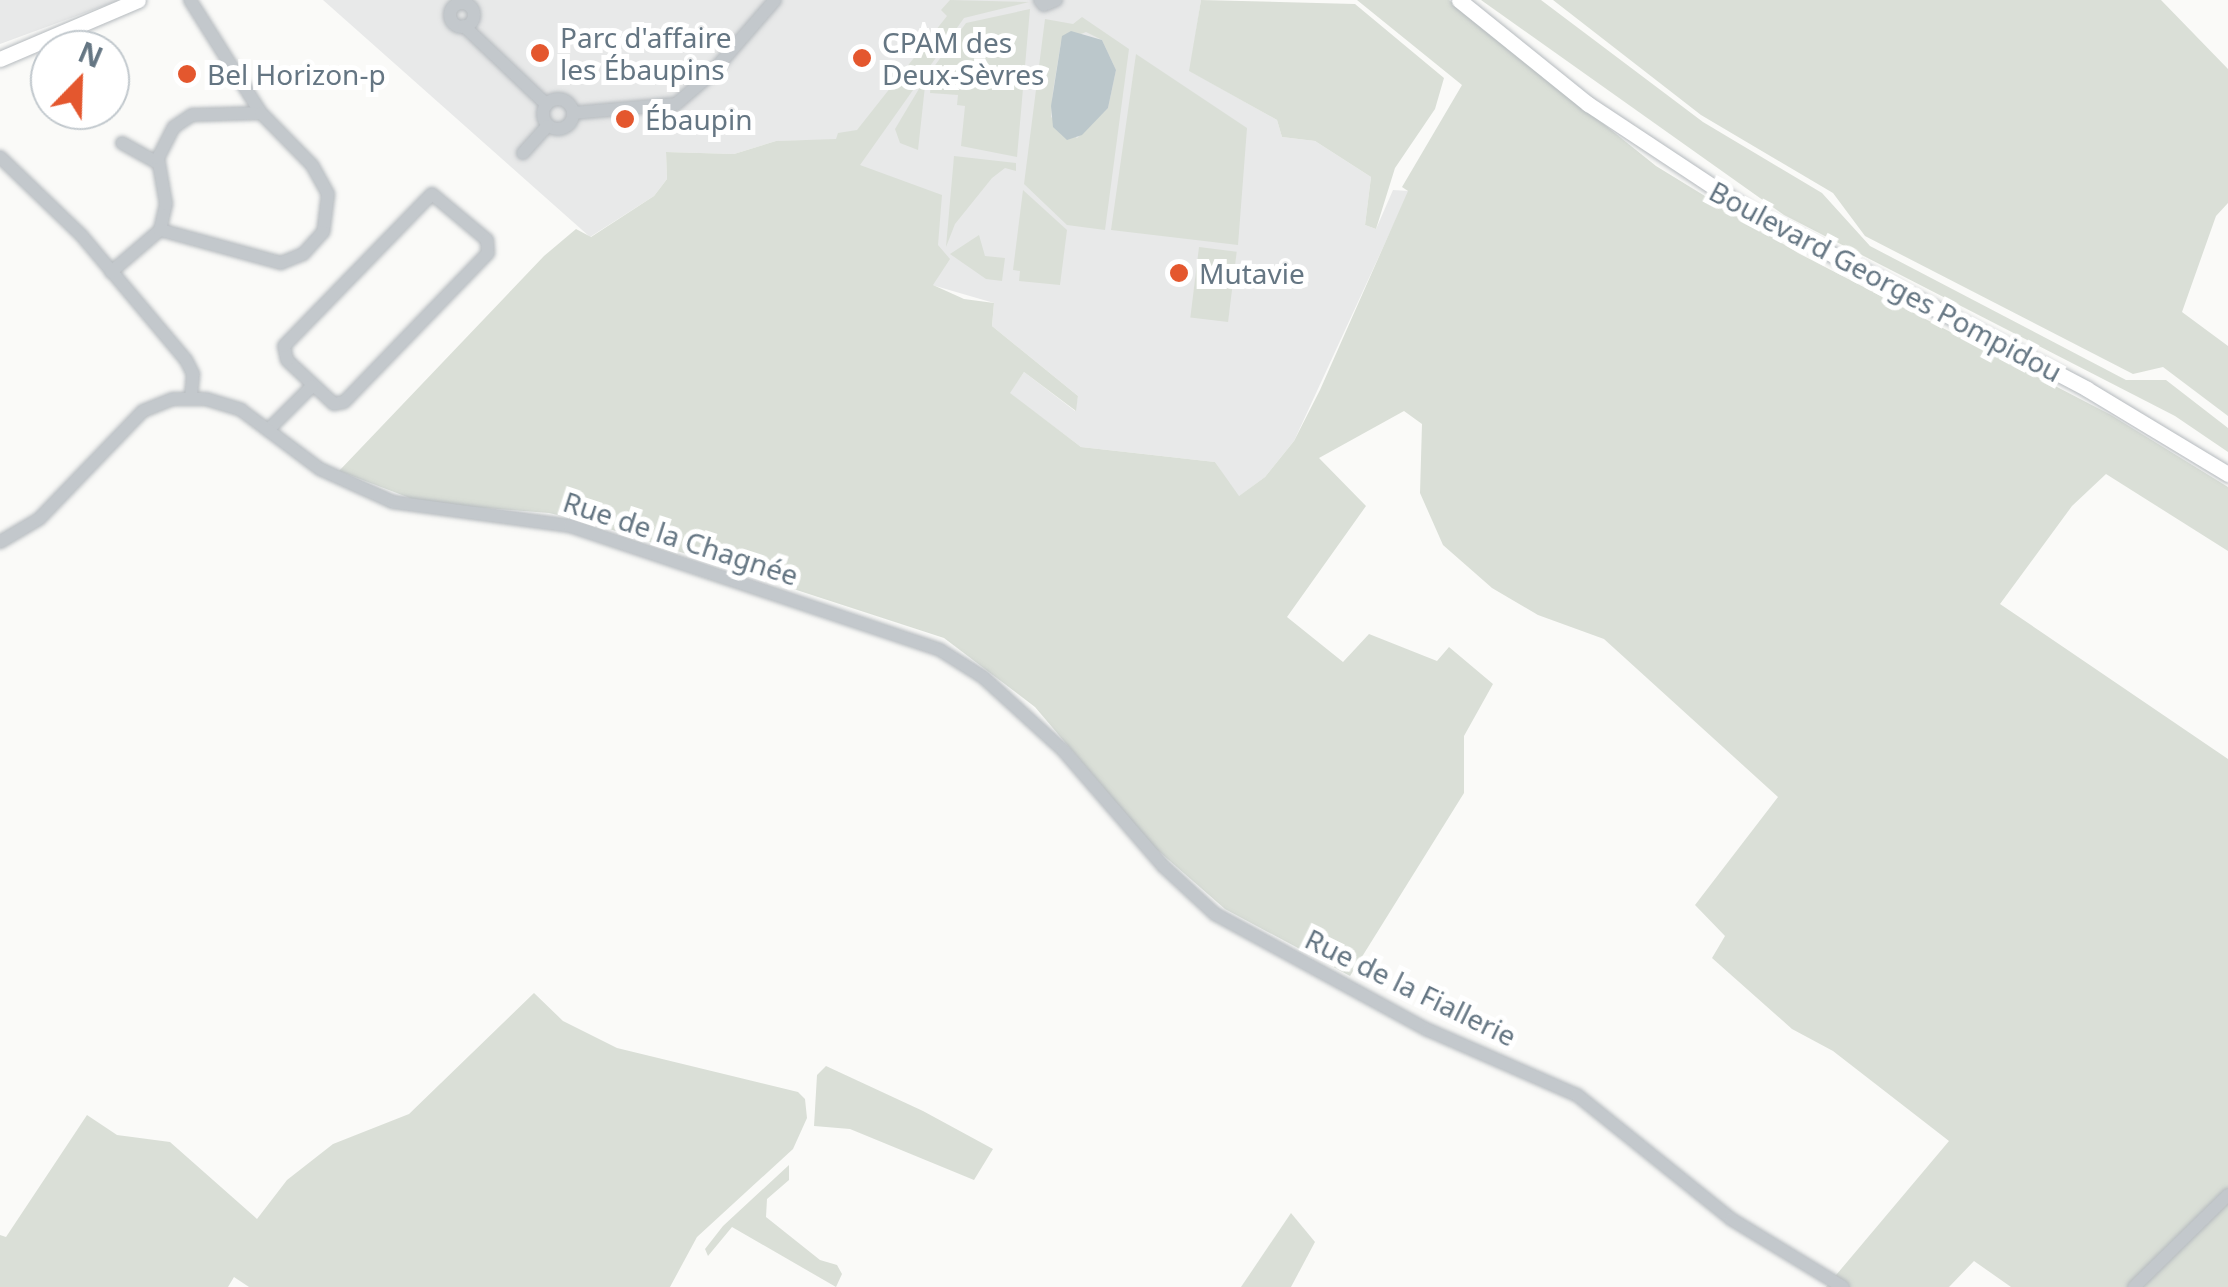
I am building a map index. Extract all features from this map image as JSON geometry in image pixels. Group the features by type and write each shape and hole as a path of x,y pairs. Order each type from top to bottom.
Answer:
{"main road":[{"path":"0,59 138,0"},
{"name":"Boulevard Georges Pompidou","path":"1459,0 1588,104 1748,210 2102,398 2228,474"},
{"name":"Boulevard Georges Pompidou","path":"1470,0 1592,98 1752,205 2121,401 2228,466"}],"street":[{"path":"439,0 451,10 452,21 464,26 546,104 547,126 523,153"},
{"path":"573,113 676,104 710,76 775,0"},
{"path":"1040,0 1056,0"},
{"path":"160,230 267,262 292,260 315,243 330,207 322,178 260,113 190,1"},
{"path":"451,10 463,2 472,8 472,21 464,26"},
{"path":"546,104 560,99 573,113"},
{"path":"111,272 160,230 166,204 158,162 167,136 182,120 260,113"},
{"path":"547,126 567,127 573,113"},
{"path":"122,143 158,162"},
{"path":"0,157 111,272 190,366 191,397 164,401 132,420 39,518 0,542"},
{"path":"441,196 487,240 488,253 344,402 334,404 312,386 284,356 286,341 424,198 441,196"},
{"path":"268,430 312,386"},
{"name":"Rue de la Chagnée","path":"191,397 229,404 320,470 393,502 570,526 940,650 1038,727"},
{"name":"Rue de la Fiallerie","path":"1038,727 1163,866 1215,914 1428,1030 1577,1095 1730,1219 1843,1287"},
{"path":"2134,1287 2228,1195"}],"shaded area":[{"path":"0,0 120,0 30,30 0,44"},
{"path":"323,0 1201,0 1190,71 1277,120 1282,137 1315,141 1371,177 1365,225 1376,229 1393,190 1409,191 1294,441 1265,477 1238,497 1215,462 1081,447 1009,393 1024,372 1075,411 1078,396 992,326 994,303 932,285 820,166 836,140 776,141 734,154 666,152 667,179 654,196 590,237"},
{"path":"950,0 1029,2 964,18 860,165 942,195 938,245 950,259 933,285 964,299 994,303 992,326 1078,396 1076,411 1024,372 1010,393 1081,447 1215,462 1239,496 1265,477 1294,441 1320,390 1408,191 1402,187 1462,85 1357,0 1449,0 1656,166 1798,253 2111,415 2228,487 2228,551 2106,474 2072,506 2000,604 2228,759 2228,1287 2011,1287 1974,1261 1949,1287 1826,1287 1949,1141 1833,1051 1792,1029 1712,958 1725,936 1695,905 1778,797 1604,639 1538,615 1492,588 1443,545 1420,493 1422,424 1404,411 1319,458 1366,506 1287,617 1343,662 1369,634 1437,661 1449,647 1493,684 1464,736 1464,793 1350,976 1225,909 1154,847 1035,707 944,638 591,523 549,513 423,503 339,471 544,256 576,229 591,237 654,196 667,179 666,152 734,154 776,141 836,139 838,133 857,130 947,16 941,10"},
{"path":"1201,0 1355,4 1444,78 1435,109 1395,168 1376,229 1365,225 1371,177 1315,141 1282,137 1277,120 1189,71"},
{"path":"1481,0 1541,0 1703,122 1822,193 1870,246 2126,380 2166,380 2228,428 2228,452 2175,416 1784,215"},
{"path":"1553,0 2161,0 2228,69 2228,203 2216,216 2182,312 2228,346 2228,416 2163,367 2133,374 1865,236 1833,193 1701,115"},
{"path":"1030,9 1017,157 961,146 965,106 957,105 958,95 930,93 933,68 966,23"},
{"path":"1082,17 1129,49 1105,230 1067,225 1024,184 1045,19 1073,24","holes":["1086,32 1102,40 1116,70 1108,108 1077,138 1051,117 1061,42"]},
{"path":"1071,31 1102,40 1116,70 1108,108 1082,135 1067,140 1053,127 1051,106 1062,36"},
{"path":"1136,54 1247,128 1238,245 1111,230"},
{"path":"926,77 918,150 900,143 895,129"},
{"path":"954,156 1016,163 1016,171 1005,168 992,178 955,224 946,247"},
{"path":"1023,190 1067,230 1060,285 1019,281 1020,271 1013,270"},
{"path":"979,235 985,256 1005,258 1002,281 986,279 950,254"},
{"path":"1199,247 1237,252 1228,322 1190,317"},
{"path":"534,993 563,1021 617,1048 798,1092 805,1099 807,1118 793,1149 697,1237 670,1287 249,1287 234,1277 228,1287 0,1287 0,1235 6,1237 87,1115 117,1135 170,1142 257,1219 287,1180 333,1144 409,1114"},
{"path":"826,1066 993,1149 974,1180 850,1129 814,1126 817,1075"},
{"path":"789,1165 789,1180 767,1199 766,1217 820,1260 837,1265 842,1274 836,1287 732,1227 708,1256 705,1249 723,1226"},
{"path":"1291,1213 1315,1242 1291,1287 1241,1287"}],"place":[{"name":"Parc d'affaire les Ébaupins","path":"540,53"},
{"name":"CPAM des Deux-Sèvres","path":"862,58"},
{"name":"Bel Horizon-p","path":"187,74"},
{"name":"Ébaupin","path":"625,119"},
{"name":"Mutavie","path":"1179,273"}]}
